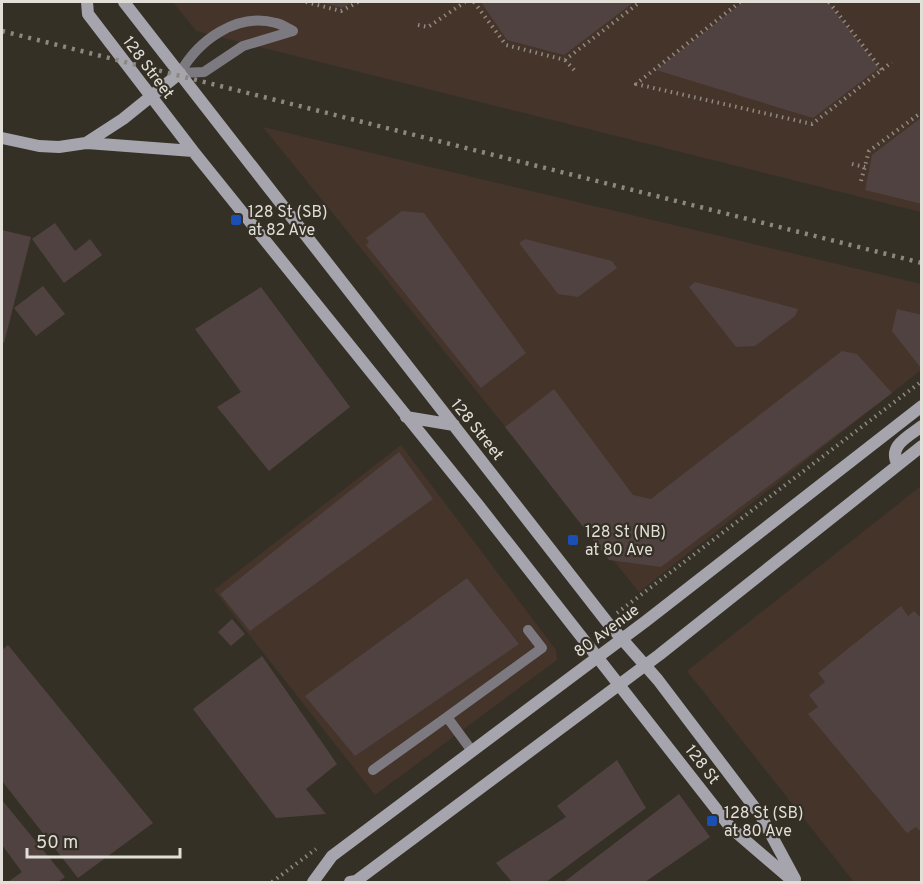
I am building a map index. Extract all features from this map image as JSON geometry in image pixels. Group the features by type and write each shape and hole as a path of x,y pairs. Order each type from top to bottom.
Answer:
{"main road":[{"name":"128 Street","path":"87,2 88,14 150,96 620,684"},
{"name":"128 Street","path":"124,2 621,639 646,665 762,816 795,882"},
{"path":"86,143 123,119 180,73"},
{"path":"2,138 39,146 59,147 86,143 193,151"},
{"name":"80 Avenue","path":"313,882 332,856 598,657 921,406"},
{"path":"406,417 454,425"},
{"path":"898,465 894,459 894,452 921,426"},
{"path":"350,882 356,881 646,665 921,446"},
{"name":"128 St","path":"620,684 731,828 795,882"}],"lane":[{"path":"258,21 276,23 293,31 243,46 204,72 180,73 190,56 228,26 258,21"},
{"path":"374,770 542,648 528,630"},
{"path":"447,717 472,751"}],"path":[{"path":"306,2 341,11 358,2"},
{"path":"418,24 428,27 465,2"},
{"path":"474,2 506,45 566,60 576,72"},
{"path":"566,60 640,2"},
{"path":"740,2 636,84 812,124 892,62"},
{"path":"830,2 882,70"},
{"path":"861,181 869,151 921,112"},
{"path":"852,164 865,167"},
{"path":"624,606 921,381"}],"shaded area":[{"path":"173,2 921,2 921,212 196,31"},
{"path":"263,127 921,284 921,370 639,592"},
{"path":"401,445 556,650 557,660 375,795 214,590"},
{"path":"921,486 921,882 854,882 687,671"}],"building":[{"path":"321,2 352,2 342,8"},
{"path":"481,2 634,2 564,55 507,40"},
{"path":"743,2 828,2 879,68 813,118 656,70"},
{"path":"922,117 922,204 865,190 872,155"},
{"path":"402,211 424,213 526,353 481,388 366,245 369,242 366,238"},
{"path":"55,223 75,251 90,239 102,255 64,283 32,239"},
{"path":"2,230 31,237 4,343 2,342"},
{"path":"525,239 612,261 617,268 578,297 558,294 519,243"},
{"path":"695,282 798,309 795,316 755,346 736,347 689,287"},
{"path":"43,286 65,314 36,336 14,308"},
{"path":"261,287 350,407 269,471 217,407 241,392 195,329"},
{"path":"897,309 922,315 922,366 920,367 892,331"},
{"path":"842,351 857,354 892,393 661,567 609,560 505,427 554,389 633,495 651,499"},
{"path":"399,452 433,499 250,631 220,594"},
{"path":"467,578 519,644 355,756 305,696"},
{"path":"901,606 908,616 914,611 922,619 922,833 916,827 907,833 808,714 818,707 809,695 825,682 818,673"},
{"path":"232,619 245,634 231,646 218,632"},
{"path":"8,645 153,823 78,878 2,781 2,650"},
{"path":"262,656 337,764 306,789 326,814 276,818 193,709"},
{"path":"617,760 646,808 546,882 512,882 496,863 566,817 557,806"},
{"path":"679,794 710,837 645,882 564,882"},
{"path":"2,800 65,877 58,882 8,882 22,872 2,845"}],"railway":[{"path":"2,31 922,263"}],"place":[{"name":"128 St (SB) at 82 Ave","path":"236,220"},
{"name":"128 St (NB) at 80 Ave","path":"573,540"},
{"name":"128 St (SB) at 80 Ave","path":"712,821"}]}
